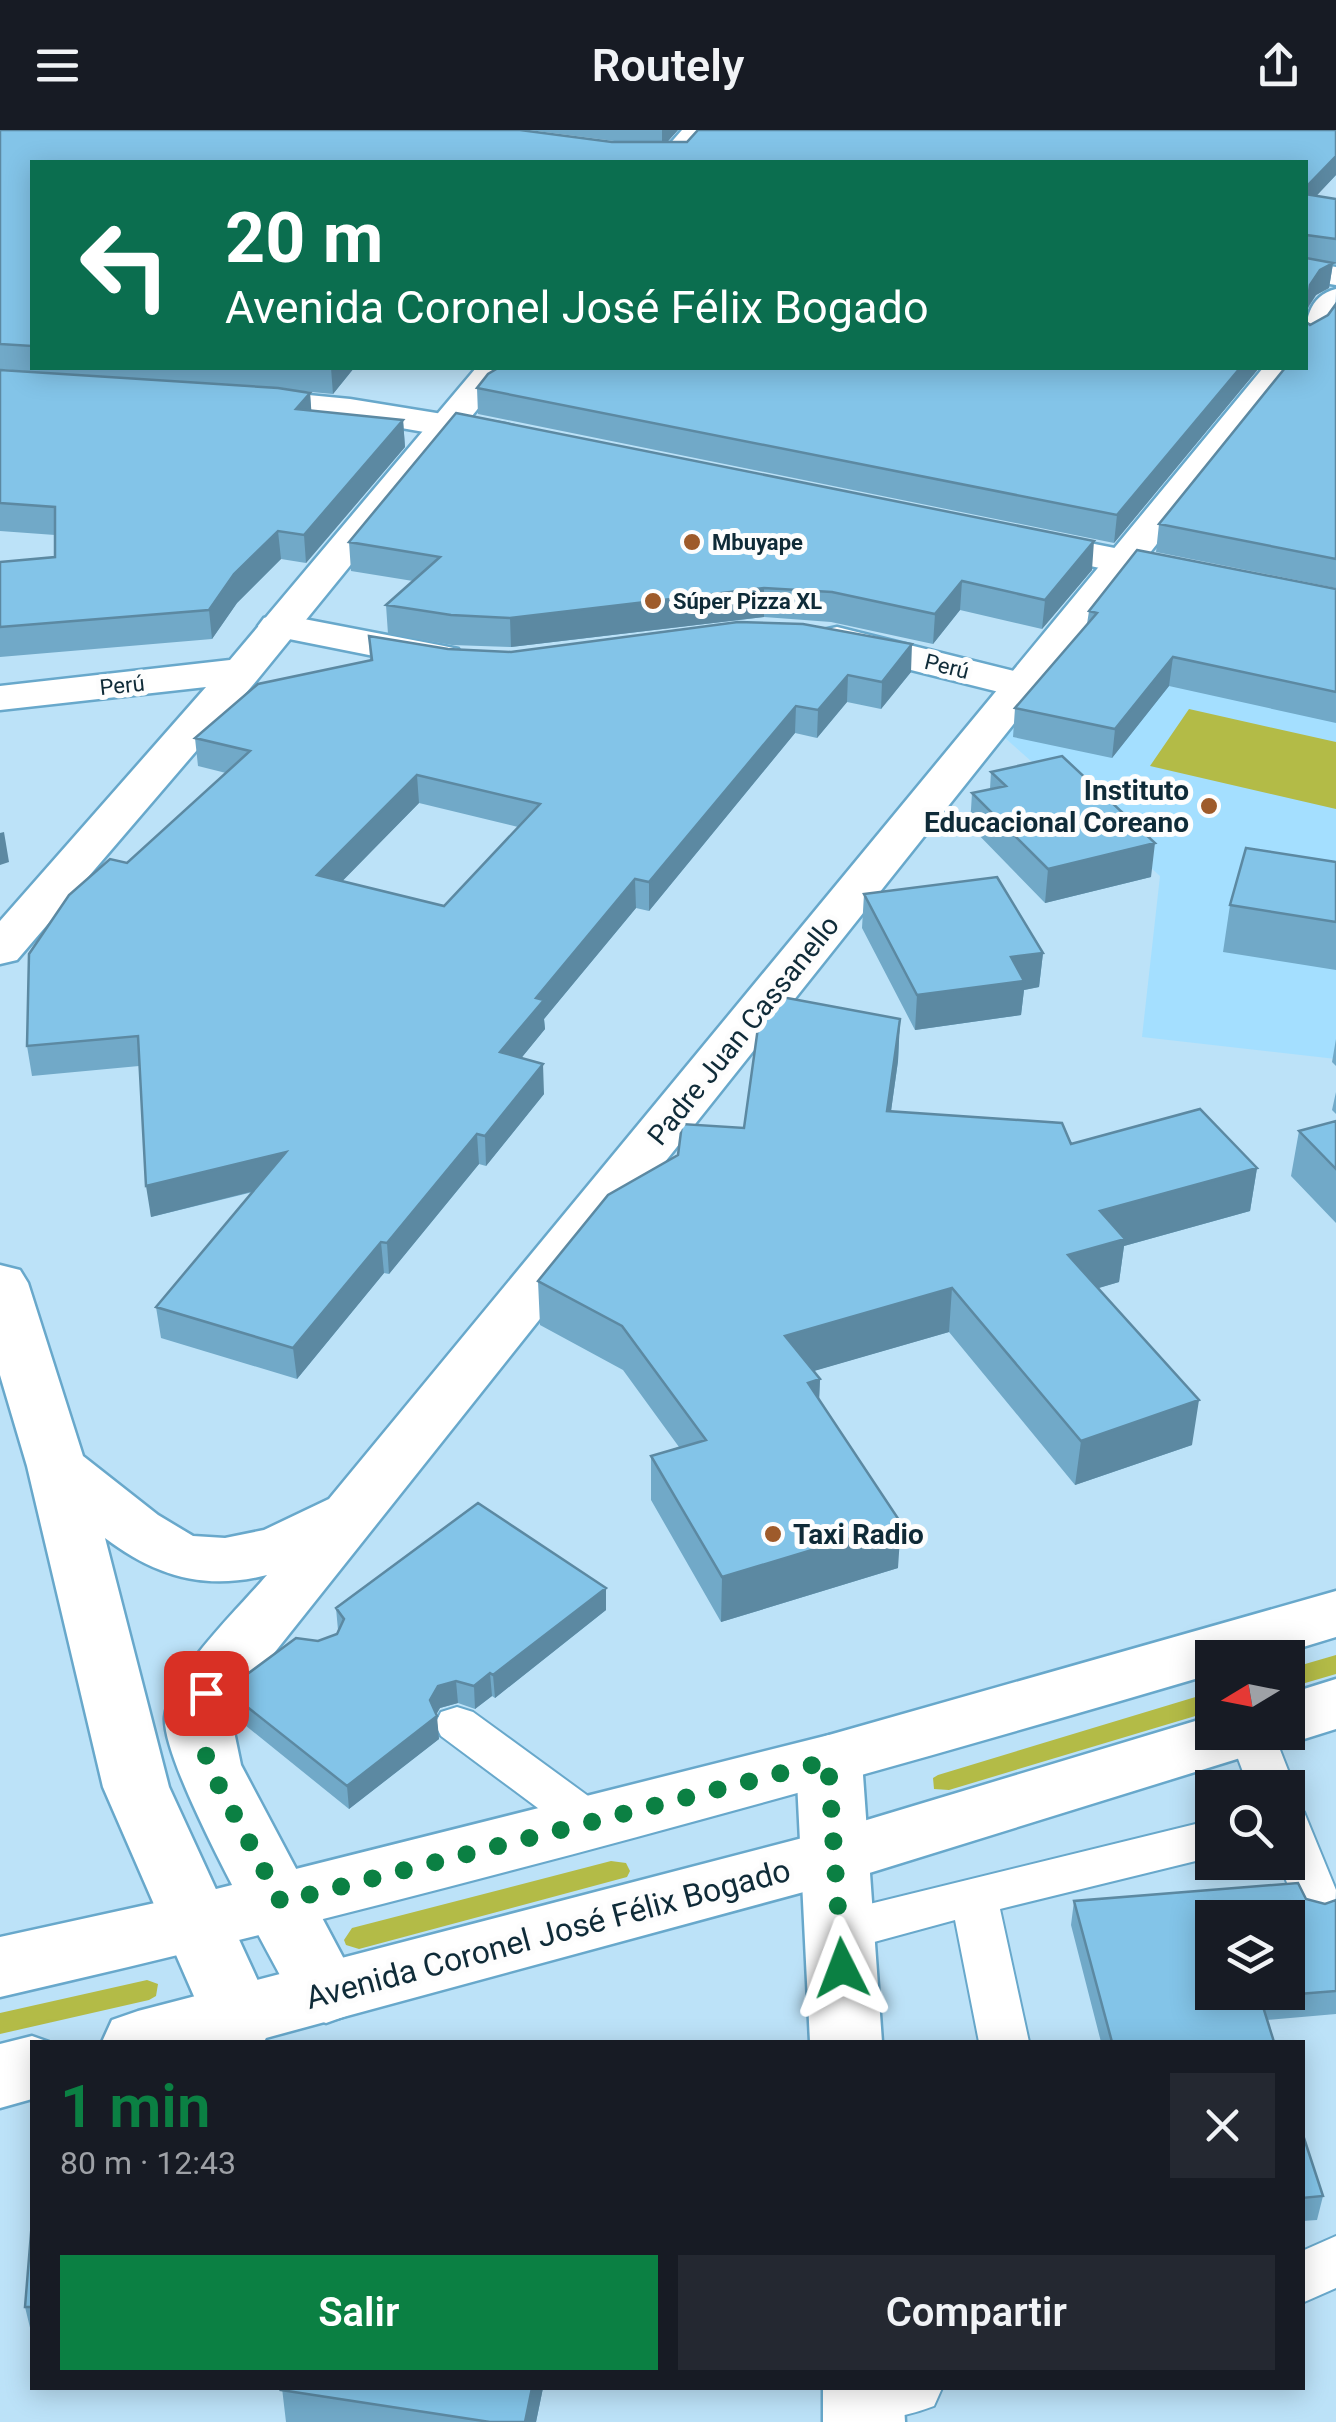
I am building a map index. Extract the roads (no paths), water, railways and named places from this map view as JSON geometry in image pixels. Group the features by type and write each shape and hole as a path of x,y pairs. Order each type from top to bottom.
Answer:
{"street":[{"path":"672,160 698,130"},
{"path":"630,156 657,160"},
{"path":"1308,271 1336,276"},
{"path":"1308,333 1336,299"},
{"path":"0,950 243,671 492,370"},
{"name":"Padre Juan Cassanello","path":"281,1902 208,1765 198,1717 206,1693 1278,370"},
{"path":"206,396 332,407 447,423 544,443"},
{"path":"988,534 1220,581"},
{"path":"278,626 453,660 489,662"},
{"name":"Perú","path":"797,633 846,640 1023,686"},
{"name":"Perú","path":"0,698 243,671"},
{"path":"0,1283 57,1466 136,1787 239,2018"},
{"path":"57,1466 161,1546 197,1558 236,1559 271,1552 306,1538 358,1506"},
{"path":"0,1967 281,1902 828,1761 1336,1614"},
{"path":"1305,1714 1336,1704"},
{"name":"Avenida Coronel José Félix Bogado","path":"146,2040 837,1856 1195,1747"},
{"path":"828,1761 846,2040"},
{"path":"281,1902 326,1994"},
{"path":"0,2076 30,2068"}],"lane":[{"path":"252,1638 304,1642"},
{"path":"457,1724 590,1822"},
{"path":"841,1932 1195,1843"},
{"path":"1305,1871 1318,1905"},
{"path":"974,1896 1004,2040"},
{"path":"1305,2276 1336,2260"}],"place":[{"name":"Mbuyape","path":"692,542"},
{"name":"Súper Pizza XL","path":"653,601"},
{"name":"Instituto Educacional Coreano","path":"1209,806"},
{"name":"Taxi Radio","path":"773,1534"}]}
